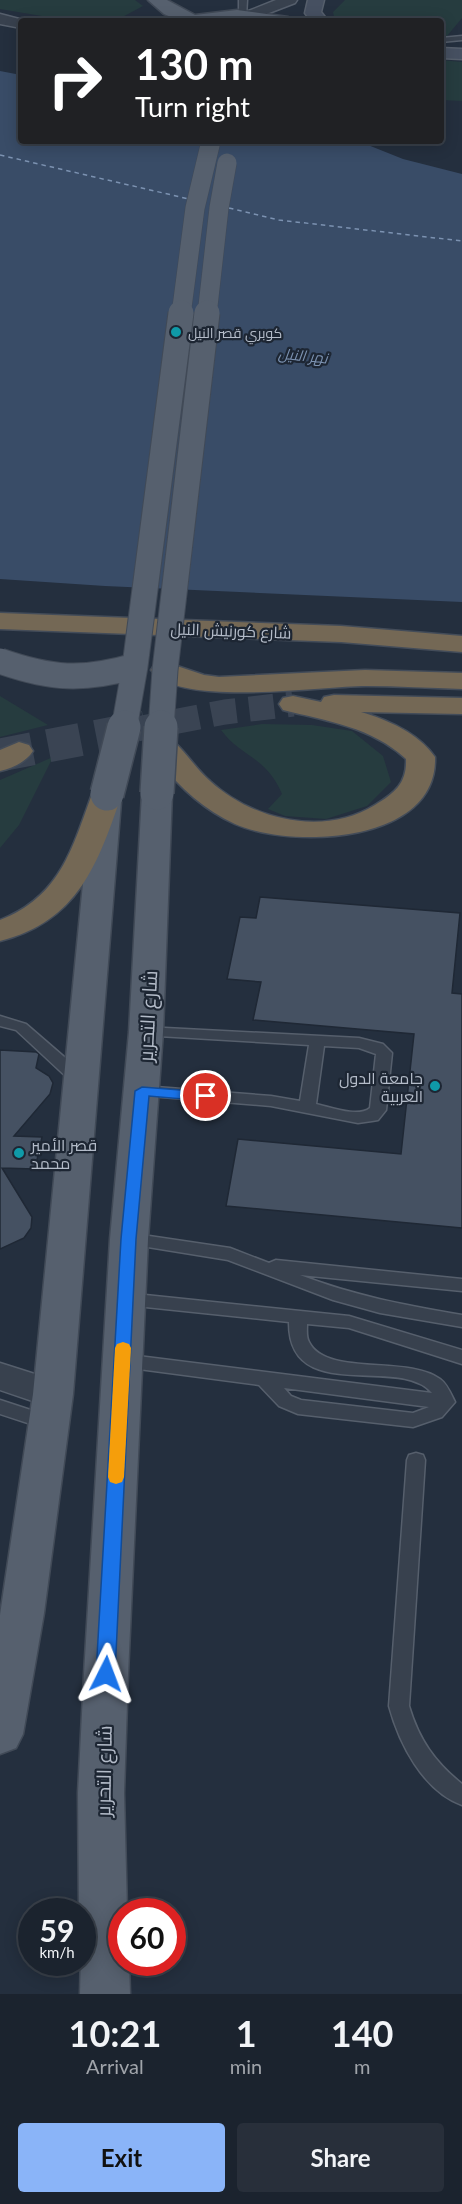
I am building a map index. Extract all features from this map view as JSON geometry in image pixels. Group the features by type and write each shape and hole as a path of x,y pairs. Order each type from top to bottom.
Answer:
{"highway":[{"name":"شارع كورنيش النيل","path":"0,621 341,634 462,644"},
{"path":"165,670 200,683 219,685 364,678 462,681"},
{"path":"161,745 183,771 220,802 247,819 282,827 319,829 356,824 386,813 409,796 420,777 420,757 406,742 388,730 293,704 462,706"},
{"path":"0,931 21,924 50,907 68,886 84,858 107,794"}],"main road":[{"path":"156,0 187,18"},
{"path":"194,3 224,15"},
{"path":"208,18 246,10 272,18"},
{"path":"0,1734 22,1613 51,1409 107,794 125,723 135,666 195,208 210,144"},
{"name":"شارع التحرير","path":"105,1994 101,1793 122,1361 129,1239 146,1032 165,670 219,208 231,144"},
{"path":"0,661 42,675 74,679 100,677 135,666"}],"street":[{"path":"246,10 290,0"},
{"path":"316,0 313,13 317,18"},
{"path":"0,19 18,22"},
{"path":"444,53 462,54"},
{"path":"0,1376 51,1409"}],"lane":[{"path":"444,40 462,38"},
{"path":"0,1020 21,1027 81,1081"},
{"path":"142,1091 271,1101 358,1118 372,1116 378,1110 384,1053 370,1045 146,1032"},
{"path":"307,1109 317,1042"},
{"path":"129,1239 230,1254 261,1264 333,1294 429,1317 462,1321"},
{"path":"261,1264 462,1285"},
{"path":"126,1299 349,1322 373,1328 432,1350 462,1357"},
{"path":"122,1361 264,1378 285,1401 298,1407 413,1420 427,1418 438,1412 446,1402 441,1392 432,1383 420,1377 331,1365 312,1359 303,1351 298,1341 298,1316"},
{"path":"0,1407 51,1409"},
{"path":"416,1460 399,1706 406,1733 420,1758 462,1796"}],"green space":[{"path":"0,0 135,0 143,6 121,18 54,18 0,9"},
{"path":"345,0 462,0 462,18 447,36 444,36 444,18 334,18 333,12"},
{"path":"444,60 462,62 462,101 444,100"},
{"path":"0,696 48,725 0,737"},
{"path":"262,724 312,725 352,731 383,756 391,782 367,806 326,819 285,816 268,809 282,794 276,781 261,764 237,746 221,730"},
{"path":"53,757 19,825 0,848 0,780"}],"water":[{"name":"نهر النيل","path":"0,71 18,74 18,144 366,144 403,159 462,174 462,602 0,579"}],"building":[{"name":"جامعة الدول العربية","path":"260,897 460,913 452,993 462,994 462,1228 226,1206 238,1139 401,1154 414,1034 253,1020 261,982 227,979 240,917 256,918"},
{"name":"قصر الأمير محمد","path":"0,1050 36,1052 39,1054 36,1068 49,1076 53,1083 50,1094 14,1136 42,1137 35,1169 2,1168 32,1217 31,1228 24,1238 0,1249"}],"ferry route":[{"path":"0,155 189,199"},
{"path":"229,208 279,220 462,241"}],"tunnel":[{"path":"137,729 225,712 293,704"},
{"path":"0,755 145,727"}],"slow traffic":[{"path":"116,1477 123,1348"}],"place":[{"name":"كوبري قصر النيل","path":"176,332"},
{"name":"جامعة الدول العربية","path":"435,1086"},
{"name":"قصر الأمير محمد","path":"19,1153"}],"route":[{"path":"106,1674 129,1239 142,1091 206,1096"}]}
